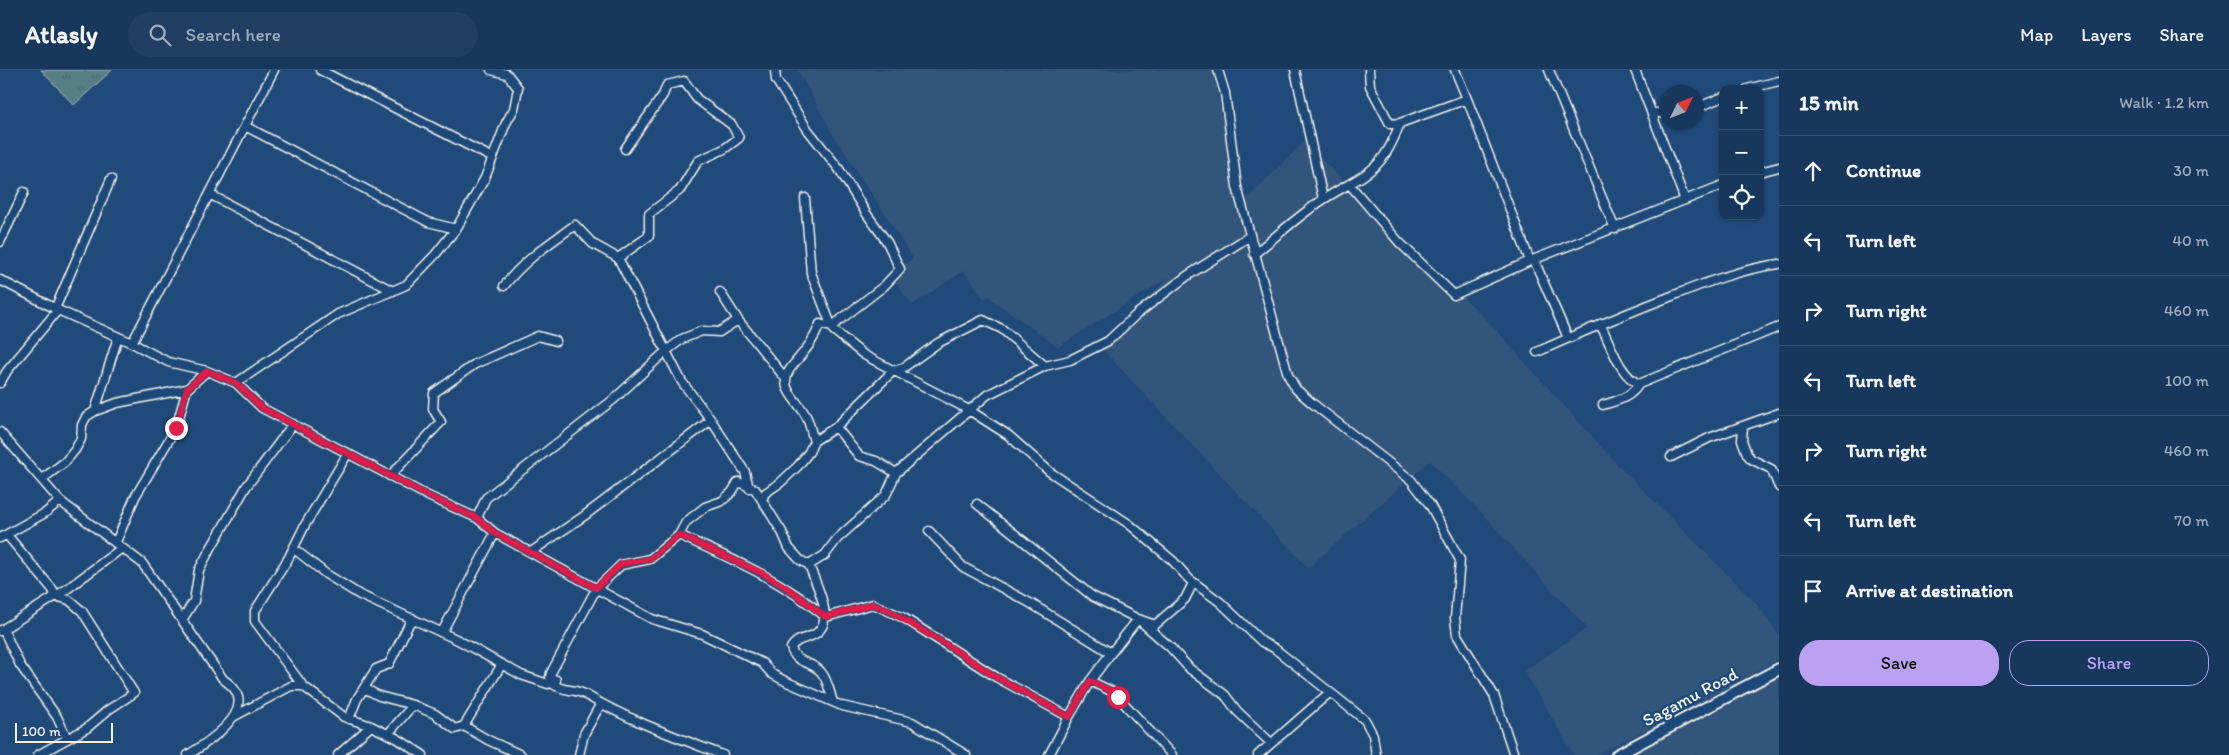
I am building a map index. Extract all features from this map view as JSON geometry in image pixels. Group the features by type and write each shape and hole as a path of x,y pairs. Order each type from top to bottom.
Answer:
{"highway":[{"name":"Sagamu Road","path":"1617,755 1779,669"}],"street":[{"path":"132,343 211,195 274,70"},
{"path":"320,70 493,158"},
{"path":"236,383 338,314 406,286 435,255 456,229 485,178 506,123 514,109 518,88 508,74 491,70"},
{"path":"776,70 776,80 808,130 839,169 866,213 887,242 900,269 884,286 831,327"},
{"path":"1218,70 1225,93 1237,188 1291,384 1312,404 1411,480 1430,505 1458,554 1461,565 1455,618 1457,635 1494,695 1514,755"},
{"path":"1294,70 1323,199"},
{"path":"1369,70 1370,86 1390,124 1400,123 1467,99"},
{"path":"1455,70 1532,260 1568,338"},
{"path":"1549,70 1615,229"},
{"path":"1635,70 1685,200"},
{"path":"618,258 649,236 649,214 680,190 698,161 724,149 739,138 732,125 697,99 684,81 667,85 663,95 625,149"},
{"path":"1762,85 1779,81"},
{"path":"1704,105 1719,99"},
{"path":"1652,113 1659,113"},
{"path":"1254,254 1323,199 1350,185 1375,168 1392,147 1400,123"},
{"path":"245,126 428,222 456,229"},
{"path":"1764,171 1779,167"},
{"path":"0,383 7,371 56,310 111,179"},
{"path":"1350,185 1399,242 1454,295 1532,260 1719,187"},
{"path":"0,242 24,192"},
{"path":"211,195 393,290"},
{"path":"805,198 811,274 831,327"},
{"path":"504,286 531,256 575,225 593,244 618,258 682,382 742,465 749,488"},
{"path":"809,565 825,554 837,539 886,496 896,473 987,395 1045,366 1070,360 1108,341 1137,314 1187,276 1250,236"},
{"path":"1537,352 1600,324 1707,282 1759,267 1779,264"},
{"path":"0,280 56,310 132,343 168,362 207,371 236,383 262,408 428,496 477,518 495,533 652,619 702,634 762,663 772,674 833,702 875,715 912,722 966,755"},
{"path":"720,292 738,320 786,380"},
{"path":"477,518 486,498 613,400 665,352 682,339 702,331 719,332 738,320"},
{"path":"762,500 765,493 780,483 798,466 809,452 814,441 836,427 893,371 903,368 938,343 983,320 1002,329 1045,366"},
{"path":"814,441 806,416 788,393 785,384 789,371 816,336 820,324 831,327 864,355 969,410 1008,435 1050,472 1129,524 1173,561 1193,583 1220,602 1262,642 1281,653 1370,726 1376,755"},
{"path":"1600,324 1622,370 1630,380 1639,384"},
{"path":"1603,405 1632,394 1639,384 1657,379 1779,327"},
{"path":"390,476 440,422 433,408 434,393 475,364 538,336 556,341"},
{"path":"95,411 118,337"},
{"path":"42,479 65,462 75,450 86,417 95,411 117,403 187,389 207,371"},
{"path":"116,542 135,497 176,428 187,389"},
{"path":"1671,457 1709,438 1779,413"},
{"path":"531,552 584,516 711,420"},
{"path":"182,620 194,601 199,570 207,555 246,487 293,424"},
{"path":"1743,426 1742,440 1747,454 1751,459 1771,469 1779,487"},
{"path":"836,427 859,456 876,461 896,473"},
{"path":"0,432 60,501 142,563 223,679 236,691 239,702 235,716"},
{"path":"348,453 288,559 255,610 255,621 303,686 325,704 349,719 388,734 423,755"},
{"path":"556,680 550,678 551,673 596,588 621,564 650,559 679,535 686,522 705,507 722,501 732,492 738,482 755,489 789,548 800,560 809,565 826,617 817,634 797,641 791,648 793,655 797,659 816,667 823,674 833,702"},
{"path":"54,596 53,590 3,536 45,513 60,501"},
{"path":"977,504 1092,596 1138,619 1155,625 1185,599 1193,583"},
{"path":"929,531 963,567 1030,603 1111,653"},
{"path":"442,632 495,533"},
{"path":"679,535 764,574 787,588 826,617"},
{"path":"67,738 57,717 20,665 2,630 67,589 122,548"},
{"path":"293,548 326,574 360,595 442,632 521,675 548,684 556,680"},
{"path":"67,589 69,600"},
{"path":"38,755 87,728 108,710 134,693 104,648 94,626 82,611 69,600 54,596"},
{"path":"826,617 873,604 888,610 996,677 1069,717"},
{"path":"349,719 357,699 376,669 389,664 412,618"},
{"path":"1049,755 1090,681 1138,619"},
{"path":"1138,619 1190,669 1225,695 1237,711 1271,743"},
{"path":"364,688 379,696 413,705 435,714 455,729 464,726 502,664"},
{"path":"556,680 553,684 556,686 575,690 600,705 723,755"},
{"path":"1090,681 1111,691 1118,697 1172,755"},
{"path":"188,755 216,735 235,716 291,686 303,686"},
{"path":"1258,755 1329,693"},
{"path":"388,734 413,705"},
{"path":"579,755 584,734 600,705"},
{"path":"338,755 371,726"},
{"path":"464,726 504,752 521,755"}],"shaded area":[{"path":"798,70 1213,70 1241,204 1304,142 1485,318 1617,464 1756,603 1779,635 1779,659 1699,703 1596,755 1574,755 1524,671 1587,628 1477,508 1430,461 1308,568 1100,347 1169,277 1058,347 992,300 990,296 984,299 964,271 912,305 891,276 913,258 831,131"},
{"path":"1779,676 1779,755 1631,755 1640,750"}],"green space":[{"path":"41,70 112,70 74,105"}],"route":[{"path":"176,428 187,389 207,371 236,383 262,408 428,496 477,518 495,533 596,588 621,564 650,559 679,535 775,580 826,617 873,604 888,610 904,618 996,677 1069,717 1090,681 1111,691 1118,697"}]}
